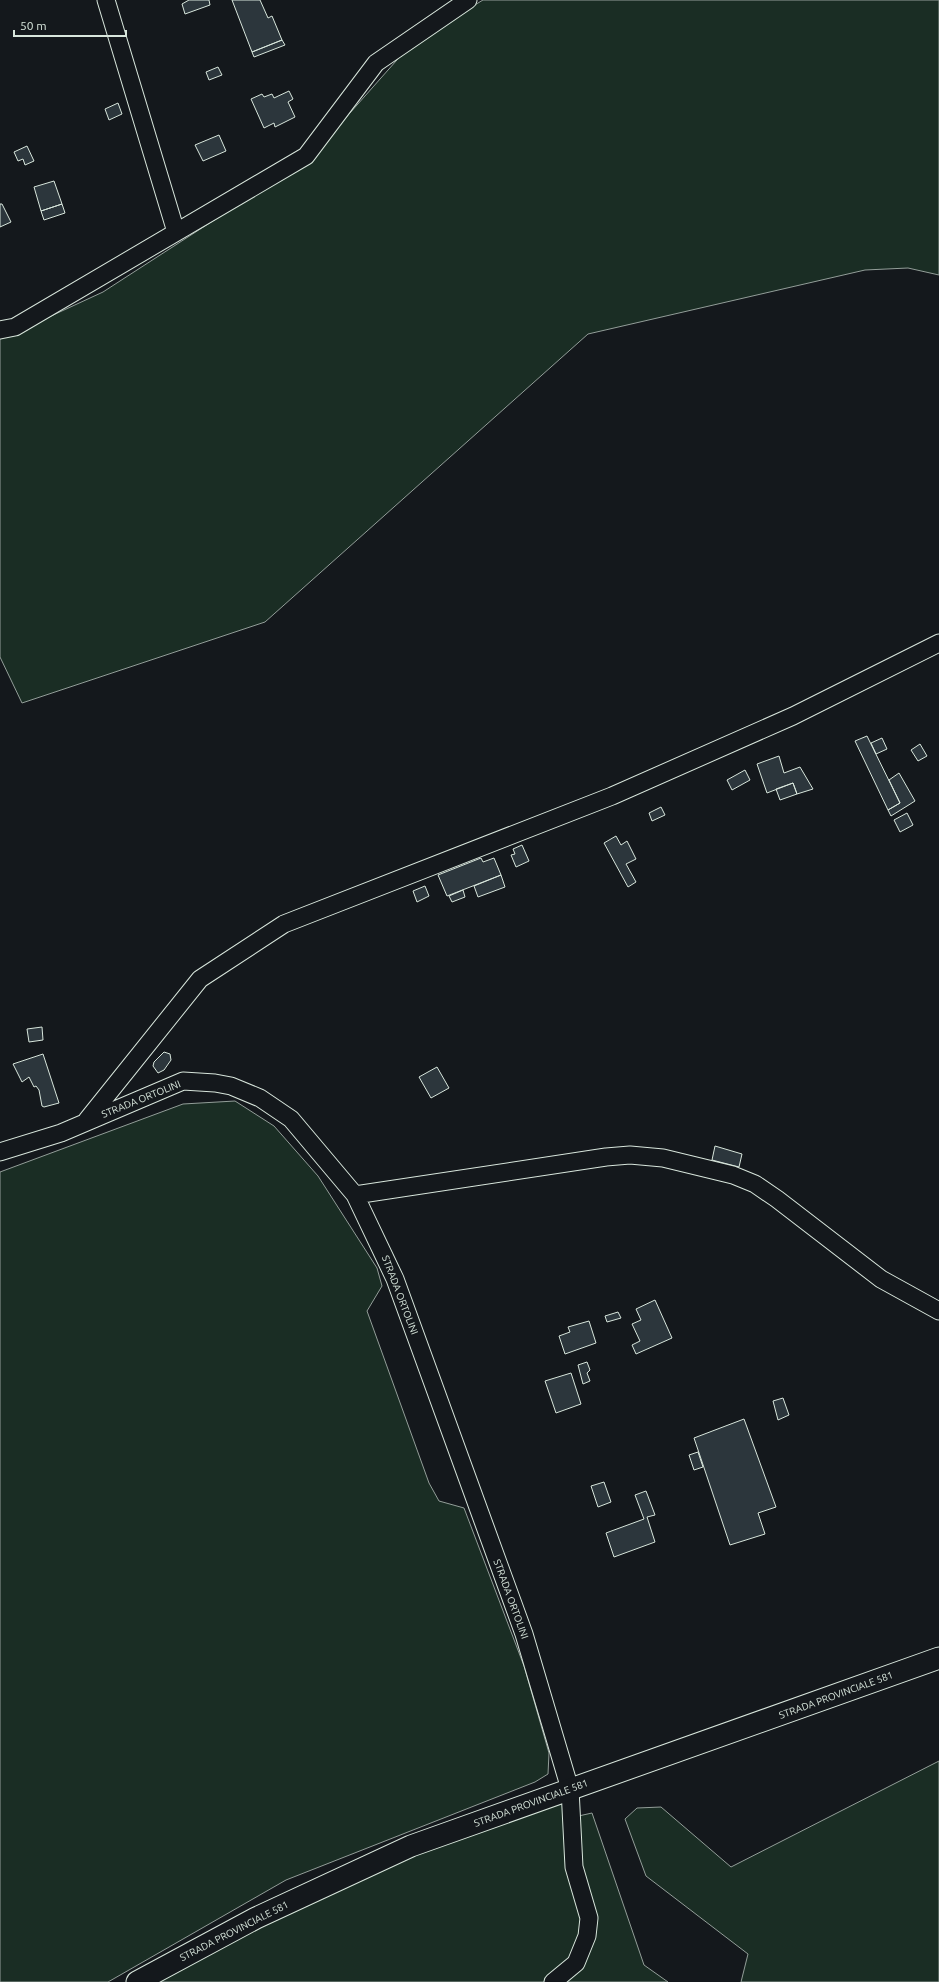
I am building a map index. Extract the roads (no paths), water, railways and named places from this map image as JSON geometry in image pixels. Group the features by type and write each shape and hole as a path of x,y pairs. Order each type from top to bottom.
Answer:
{"main road":[{"name":"STRADA PROVINCIALE 581","path":"137,1982 256,1918 411,1846 939,1658"}],"street":[{"path":"106,0 176,232"},
{"path":"0,330 15,327 306,156 376,63 468,0"},
{"path":"86,1122 200,979 284,924 612,796 793,716 939,643"},
{"name":"STRADA ORTOLINI","path":"0,1152 61,1133 183,1081 215,1083 231,1086 260,1098 291,1119 355,1195 395,1279 524,1634 570,1789 574,1867 590,1918 587,1936 576,1963 552,1982"},
{"path":"355,1195 606,1157 630,1155 663,1158 732,1174 755,1184 777,1199 881,1279 939,1312"}]}
